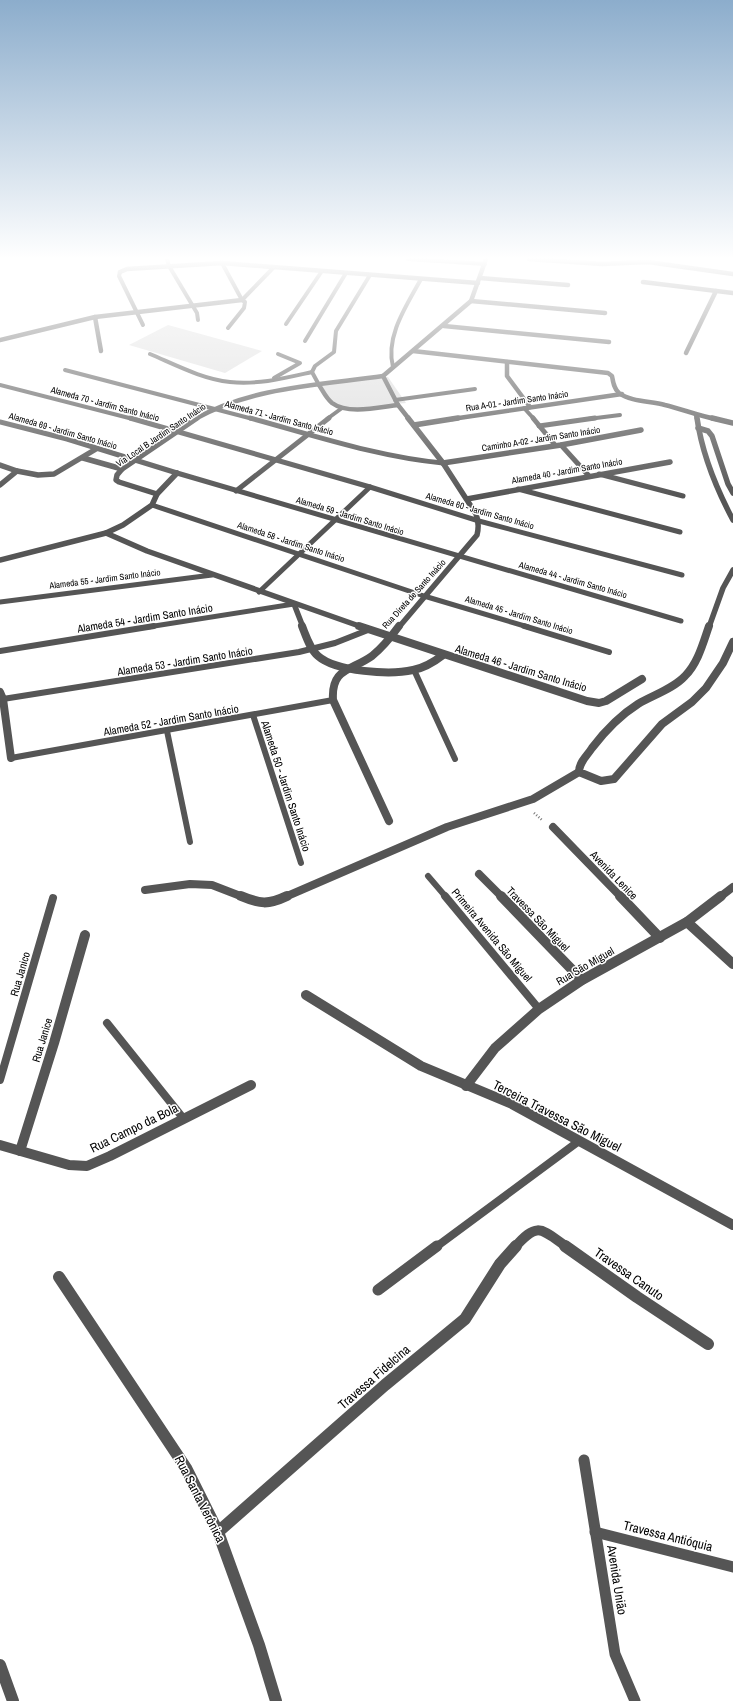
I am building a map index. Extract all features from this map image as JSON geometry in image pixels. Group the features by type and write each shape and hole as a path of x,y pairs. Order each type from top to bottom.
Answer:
{"street":[{"path":"99,338 101,351"},
{"path":"429,338 383,376 397,402 443,463 480,521"},
{"path":"572,338 609,342"},
{"path":"686,352 693,338"},
{"path":"413,351 611,374 614,385 622,394 696,415 733,423"},
{"path":"507,362 507,376 527,408"},
{"name":"Via Local B Jardim Santo Inácio","path":"157,494 119,482 116,478 122,469 177,432 216,409 263,394 383,376"},
{"path":"319,385 334,405 342,408 363,409 397,402"},
{"name":"Rua A-01 - Jardim Santo Inácio","path":"414,425 622,394"},
{"path":"696,415 700,440 719,493 733,520"},
{"path":"698,428 708,431 712,436 728,484 733,493"},
{"name":"Caminho A-02 - Jardim Santo Inácio","path":"443,463 641,430"},
{"path":"0,465 38,476 54,474 96,449"},
{"path":"83,458 122,469"},
{"name":"Alameda 40 - Jardim Santo Inácio","path":"467,499 670,462"},
{"path":"0,485 18,471"},
{"path":"0,560 106,533 123,525 152,505 157,494 177,473"},
{"name":"Rua Direta de Santo Inácio","path":"106,533 140,549 390,637 477,536 480,521"},
{"path":"579,772 580,763 617,718 631,708 670,687 685,676 694,665 726,582 733,570"},
{"path":"294,604 313,650 318,657 326,661 349,668 398,672 414,670 435,662 443,655"},
{"path":"389,821 333,700 332,689 334,680 339,674 372,655 390,637"},
{"name":"Alameda 46 - Jardim Santo Inácio","path":"390,637 593,702 599,703 606,700 642,679"},
{"path":"579,772 601,781 614,779 662,724 692,702 706,688 723,663 733,642"},
{"path":"1,696 11,758"},
{"path":"145,890 190,884 212,885 258,903 274,902 447,827 533,799 579,772"},
{"name":"Avenida Lenice","path":"553,827 660,938"},
{"name":"Travessa São Miguel","path":"479,874 582,980"},
{"name":"Rua São Miguel","path":"466,1086 495,1048 539,1008 582,980 687,922 733,888"},
{"path":"687,922 733,964"},
{"name":"Rua Janice","path":"20,1151 54,1043 85,935"},
{"name":"Terceira Travessa São Miguel","path":"306,995 421,1066 512,1104 733,1225"},
{"name":"Rua Campo da Bola","path":"0,1145 69,1165 87,1166 110,1156 251,1085"},
{"name":"Travessa Canuto","path":"533,1231 543,1231 637,1297 708,1344"},
{"name":"Travessa Fidelcina","path":"218,1532 385,1385 465,1319 500,1264 521,1239 533,1231"},
{"name":"Rua Santa Verônica","path":"58,1277 186,1468 218,1532 259,1645 276,1701"},
{"path":"0,1665 13,1701"}],"lane":[{"path":"312,372 315,366 334,352 335,338"},
{"path":"393,338 391,343 390,357 393,367"},
{"path":"150,354 204,376 219,380 242,383 269,381 312,372"},
{"path":"269,381 300,363 278,354"},
{"name":"Alameda 71 - Jardim Santo Inácio","path":"65,370 393,456 420,461 443,463"},
{"path":"312,372 319,385"},
{"name":"Alameda 70 - Jardim Santo Inácio","path":"0,385 104,411 274,460"},
{"path":"397,402 475,390"},
{"path":"236,491 342,408"},
{"path":"527,408 539,426 589,476"},
{"path":"539,426 620,415"},
{"name":"Alameda 69 - Jardim Santo Inácio","path":"0,422 236,491"},
{"name":"Alameda 60 - Jardim Santo Inácio","path":"274,460 370,487 480,521 682,575"},
{"path":"599,474 683,496"},
{"path":"259,592 370,487"},
{"path":"518,489 680,532"},
{"name":"Alameda 59 - Jardim Santo Inácio","path":"236,491 460,557"},
{"name":"Alameda 58 - Jardim Santo Inácio","path":"152,505 424,596"},
{"name":"Alameda 44 - Jardim Santo Inácio","path":"460,557 681,621"},
{"name":"Alameda 55 - Jardim Santo Inácio","path":"0,602 212,575"},
{"name":"Alameda 45 - Jardim Santo Inácio","path":"424,596 609,652"},
{"name":"Alameda 54 - Jardim Santo Inácio","path":"0,650 294,604"},
{"name":"Alameda 53 - Jardim Santo Inácio","path":"1,696 134,680 313,650 354,637 368,630"},
{"path":"414,670 455,760"},
{"name":"Alameda 52 - Jardim Santo Inácio","path":"11,758 333,700"},
{"name":"Alameda 50 - Jardim Santo Inácio","path":"253,715 301,863"},
{"path":"167,731 190,842"},
{"name":"Primeira Avenida São Miguel","path":"428,876 539,1008"},
{"name":"Rua Janico","path":"0,1080 51,910 53,898"},
{"path":"107,1022 183,1118"},
{"path":"378,1290 579,1141"},
{"name":"Avenida União","path":"584,1460 615,1654 636,1701"},
{"name":"Travessa Antióquia","path":"595,1532 733,1567"}],"path":[{"path":"532,810 542,821"}],"shaded area":[{"path":"142,338 216,338 262,351 225,373 129,345"},
{"path":"388,377 406,403 369,408 350,408 341,406 329,399 322,384"}]}
